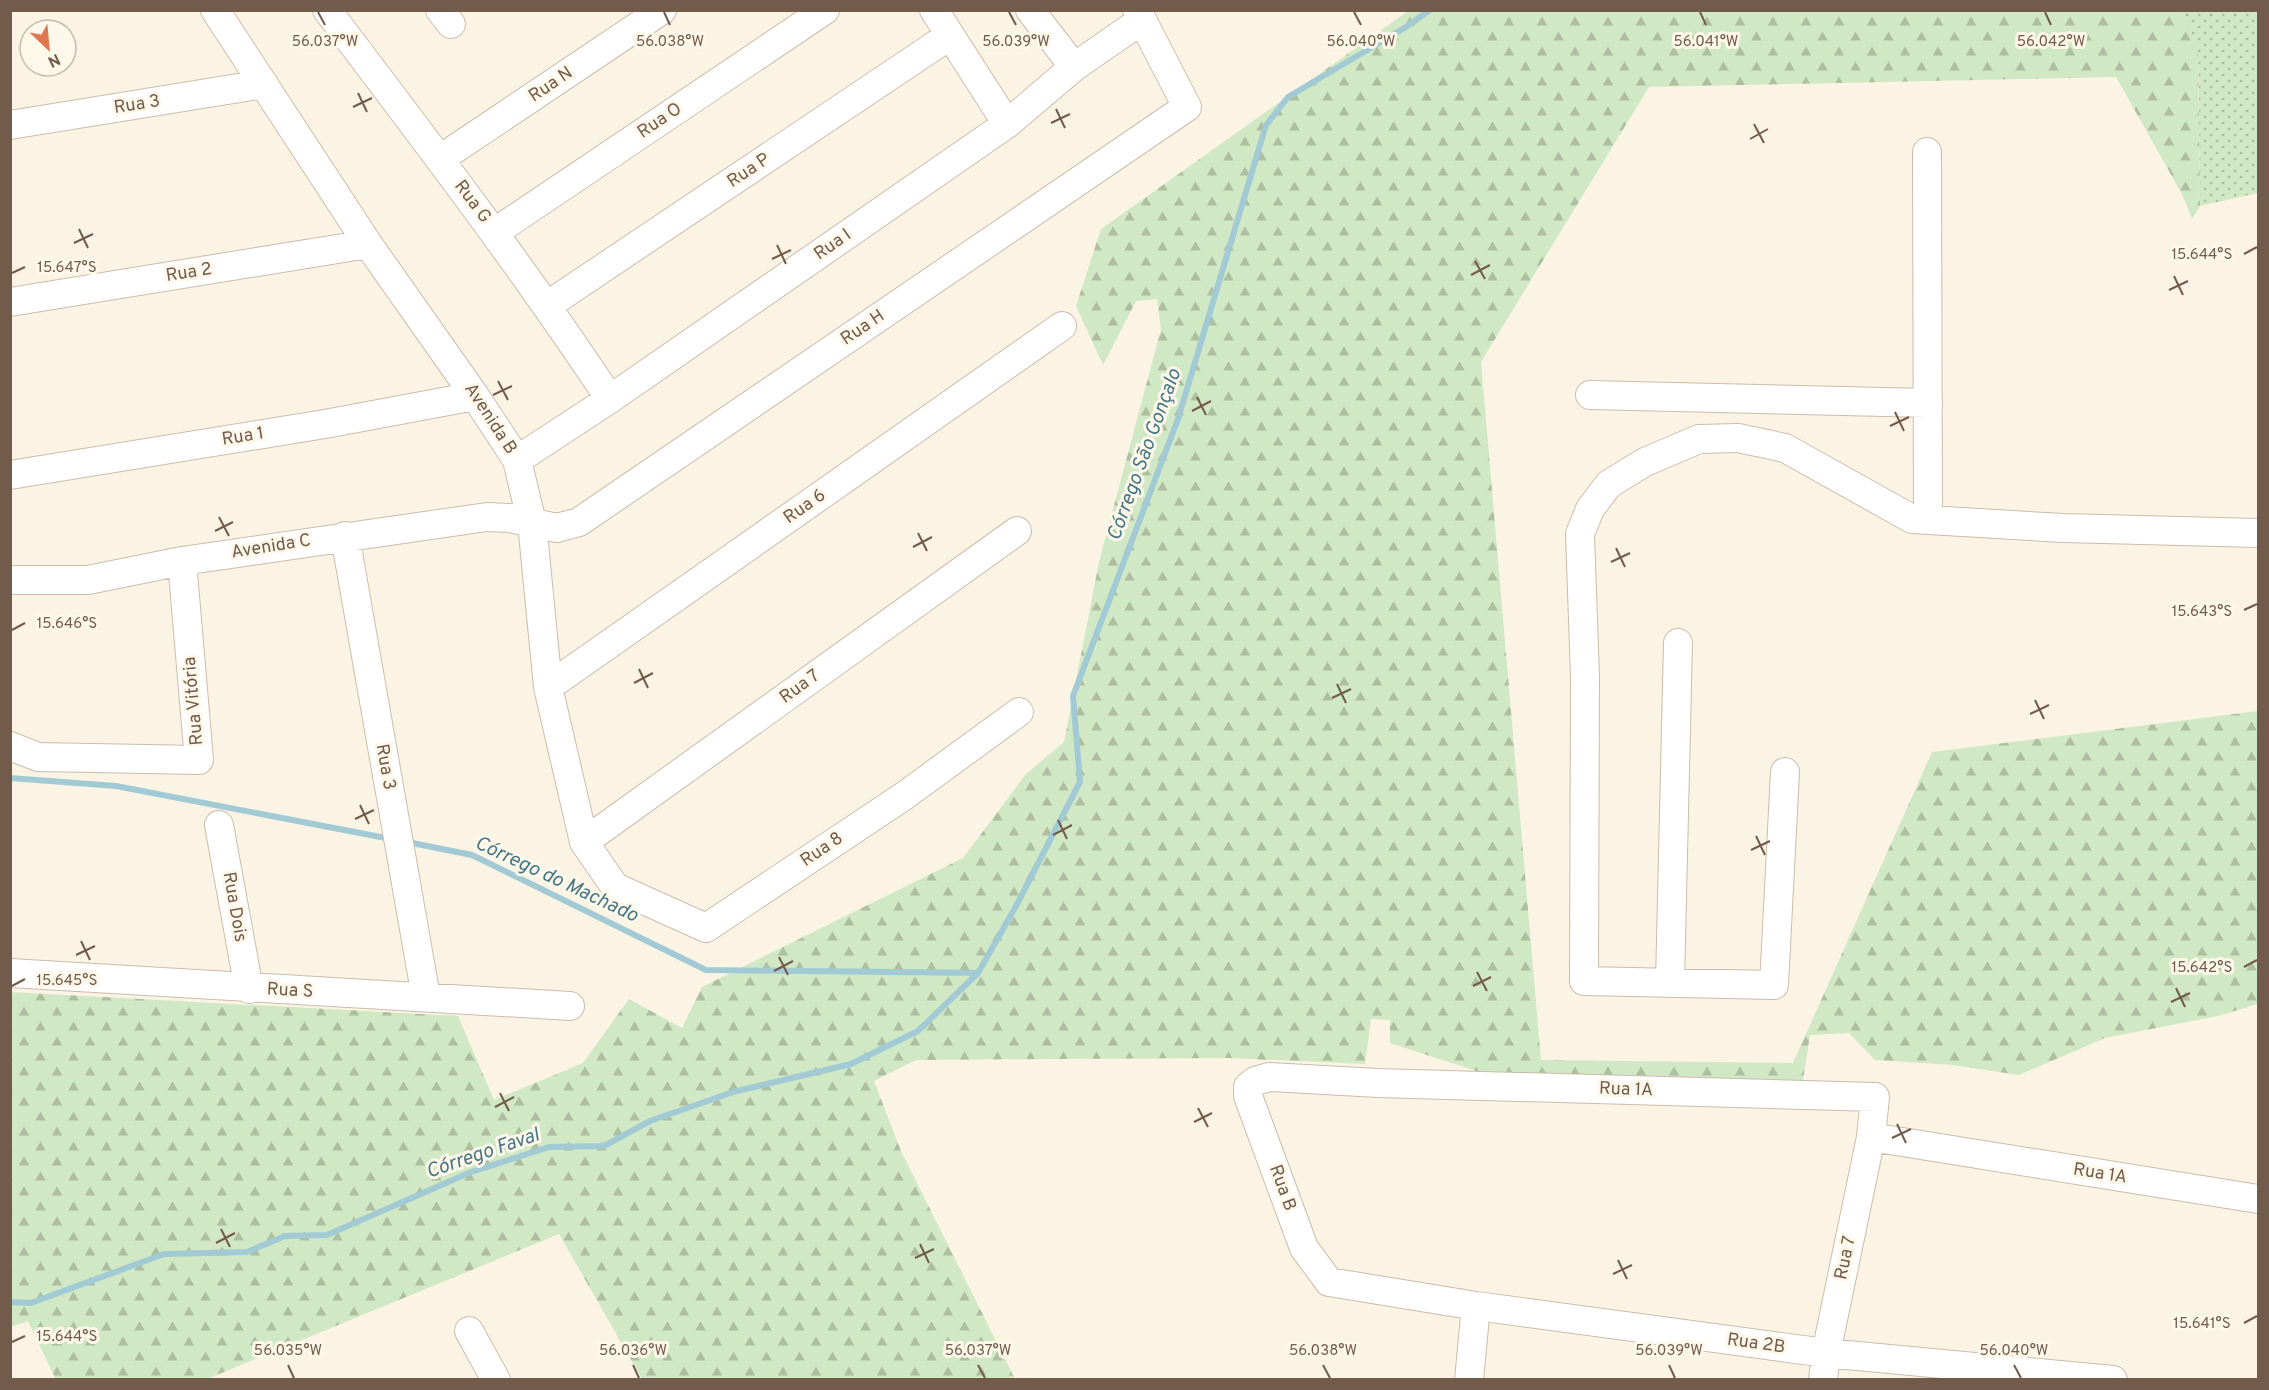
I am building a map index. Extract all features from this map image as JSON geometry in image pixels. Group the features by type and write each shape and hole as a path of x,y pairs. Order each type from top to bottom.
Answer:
{"street":[{"name":"Avenida B","path":"214,10 368,244 517,460 532,523 548,687 584,842 615,887"},
{"name":"Rua G","path":"327,10 495,232 548,305 610,399"},
{"name":"Rua N","path":"440,159 663,10"},
{"name":"Rua O","path":"495,232 825,10"},
{"path":"934,10 1007,124"},
{"path":"1030,10 1074,68"},
{"name":"Rua I","path":"517,460 610,399 1007,124 1140,15"},
{"name":"Rua H","path":"532,523 557,528 579,522 1187,107 1140,15"},
{"name":"Rua P","path":"548,305 949,36"},
{"name":"Rua 3","path":"10,125 264,84"},
{"path":"1928,152 1928,520"},
{"name":"Rua 2","path":"10,302 368,244"},
{"name":"Rua 6","path":"548,687 1062,326"},
{"path":"1590,395 1928,403"},
{"name":"Rua 1","path":"10,475 325,424 475,396"},
{"path":"1785,772 1774,985 1584,981 1585,677 1580,534 1590,509 1609,484 1645,462 1700,439 1738,438 1785,448 1912,519 2062,528 2259,532"},
{"name":"Avenida C","path":"10,580 88,580 182,561 487,517 532,523"},
{"name":"Rua 7","path":"584,842 1017,531"},
{"name":"Rua 3","path":"345,536 426,997"},
{"name":"Rua Vitória","path":"10,746 38,757 199,760 182,561"},
{"path":"1670,983 1678,643"},
{"name":"Rua 8","path":"615,887 706,928 904,796 1019,712"},
{"name":"Rua Dois","path":"219,825 249,989"},
{"name":"Rua S","path":"10,973 249,989 570,1006"},
{"name":"Rua 1A","path":"1248,1087 1255,1081 1269,1077 1378,1083 1875,1097"},
{"name":"Rua B","path":"1248,1087 1248,1096 1304,1248 1329,1282"},
{"name":"Rua 7","path":"1824,1366 1871,1137 1875,1097"},
{"name":"Rua 1A","path":"1871,1137 2259,1199"},
{"name":"Rua 2B","path":"1329,1282 1824,1366 2113,1380"},
{"path":"1468,1380 1476,1306"},
{"path":"469,1331 496,1380"}],"green space":[{"path":"2179,10 2198,47 2200,206 2192,219 2182,194 2116,77 1649,87 1481,362 1541,1060 1793,1063 1932,752 2258,711 2258,1004 2218,1016 2105,1038 2019,1075 1953,1065 1875,1060 1849,1033 1810,1035 1803,1080 1495,1077 1390,1043 1390,1020 1371,1019 1365,1064 1228,1058 916,1060 874,1081 901,1151 1015,1379 642,1379 559,1234 207,1379 56,1380 28,1321 11,1327 10,992 458,1016 494,1100 583,1063 629,999 682,1028 702,987 963,858 1026,774 1064,742 1099,562 1161,329 1157,299 1136,301 1103,365 1076,306 1101,229 1408,11"},
{"path":"2179,11 2258,11 2258,193 2200,206 2198,47"}],"waterway":[{"name":"Córrego São Gonçalo","path":"10,1302 31,1303 164,1254 247,1252 285,1236 327,1235 471,1172 549,1147 604,1146 650,1121 733,1092 851,1064 918,1031 978,973 1016,906 1080,782 1073,696 1178,419 1266,125 1288,97 1406,27 1430,10"},
{"name":"Córrego do Machado","path":"10,778 116,786 391,839"},
{"name":"Córrego do Machado","path":"407,842 472,855 706,970 978,973"}],"water label":[{"name":"Córrego Faval","path":"483,1154"}]}
